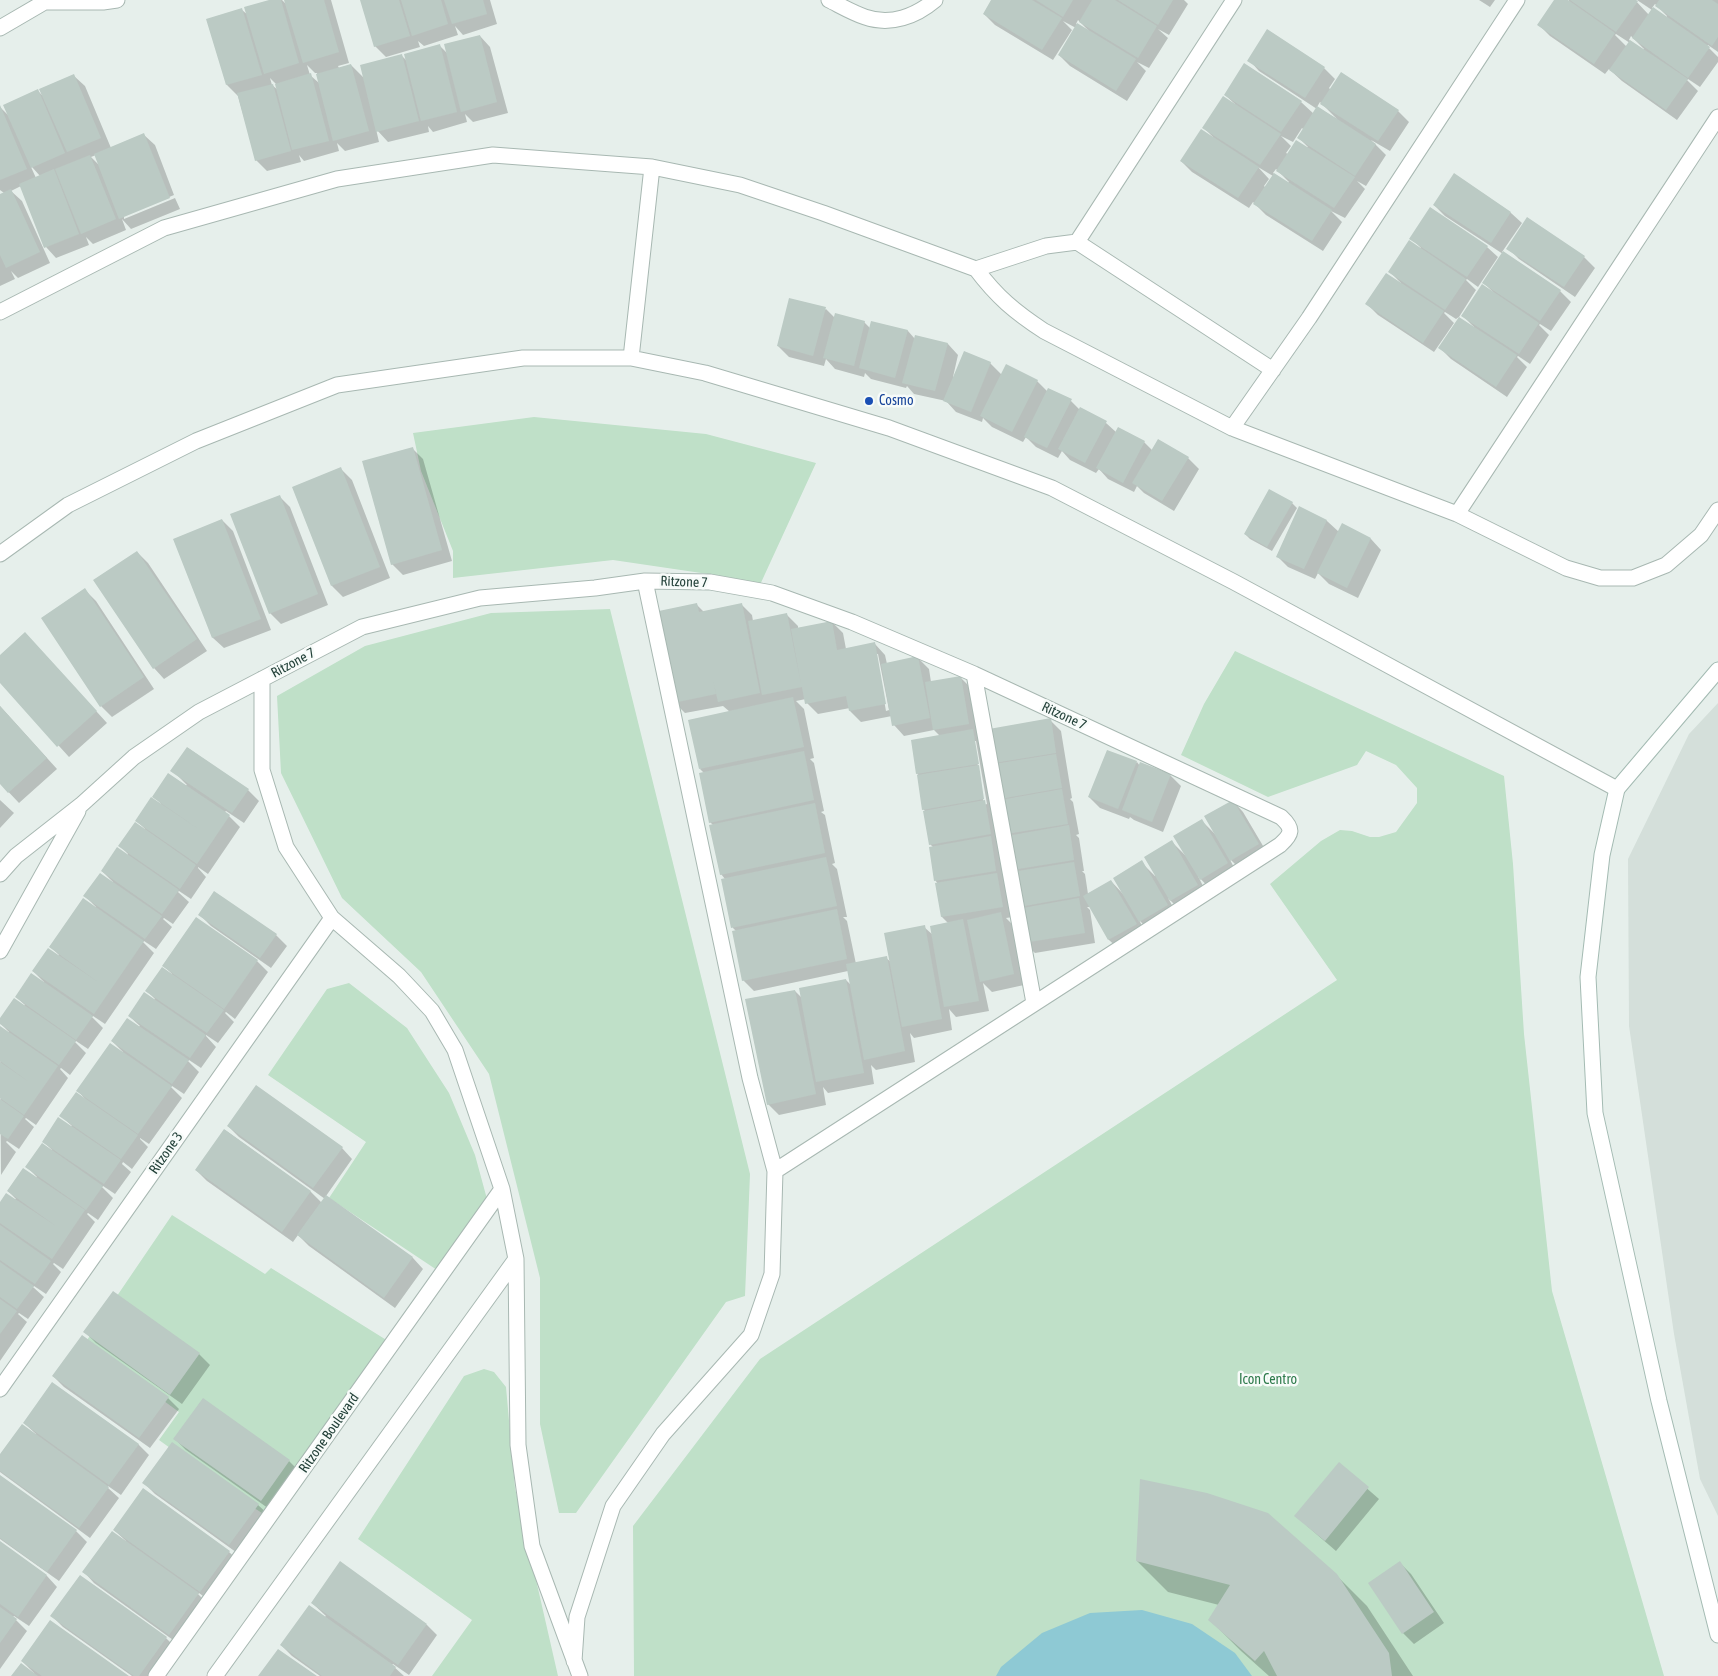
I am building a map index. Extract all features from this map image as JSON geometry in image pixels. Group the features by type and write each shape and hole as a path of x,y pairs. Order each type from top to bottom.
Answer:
{"street":[{"path":"0,28 47,1 103,2 117,0"},
{"path":"829,0 865,17 883,20 906,18 924,9 936,0"},
{"path":"1077,242 1234,0"},
{"path":"1232,428 1309,318 1517,0"},
{"path":"1457,514 1718,117"},
{"path":"0,312 164,228 337,179 493,155 652,167 740,185 976,269 1002,300 1019,315 1044,331 1232,428 1457,514 1566,568 1600,578 1633,578 1666,565 1701,535 1718,510"},
{"path":"630,358 652,167"},
{"path":"976,269 1046,246 1077,242 1273,370"},
{"path":"0,554 68,505 196,441 337,385 524,358 630,358 705,373 889,428 1052,488 1234,582 1617,789"},
{"path":"574,1661 577,1618 613,1506 663,1434 751,1336 772,1274 775,1172 750,1078 645,581"},
{"name":"Ritzone 7","path":"81,805 134,757 199,712 362,627 480,598 595,588 645,581 710,582 772,593 852,622 974,674 1281,817 1288,824 1290,830 1288,837 1280,845 1034,1003"},
{"path":"1718,670 1617,789 1602,856 1588,976 1595,1113 1659,1401 1718,1635"},
{"path":"775,1172 1034,1003 974,674"},
{"path":"262,679 262,770 286,847 332,918 399,976 432,1011 455,1050 502,1189 516,1259 518,1445 532,1546 580,1676"},
{"path":"0,874 16,856 81,805"},
{"path":"0,951 81,805"},
{"name":"Ritzone 3","path":"0,1389 332,918"},
{"name":"Ritzone Boulevard","path":"156,1676 502,1189"},
{"path":"215,1676 516,1259"}],"shaded area":[{"path":"1718,703 1718,1516 1700,1479 1674,1334 1629,1026 1628,859 1689,734"}],"green space":[{"path":"534,417 706,434 816,463 759,587 708,574 613,560 453,578 453,551 421,471 413,433"},
{"path":"610,609 750,1174 745,1296 726,1302 576,1513 559,1513 540,1424 540,1278 489,1074 421,972 342,898 281,773 277,696 365,646 491,613"},
{"name":"Icon Centro","path":"1235,651 1504,776 1513,864 1524,1034 1552,1291 1664,1676 634,1676 633,1526 760,1359 1337,980 1270,884 1321,841 1340,830 1352,831 1370,837 1379,837 1396,832 1417,803 1417,788 1396,765 1366,751 1357,765 1268,797 1181,755 1204,704"},
{"path":"349,983 407,1028 449,1093 475,1155 487,1199 437,1270 329,1198 366,1142 268,1075 327,989"},
{"path":"172,1215 265,1274 271,1268 388,1341 268,1517 159,1440 179,1412 85,1343"},
{"path":"484,1369 494,1372 506,1387 515,1488 558,1676 432,1676 472,1620 358,1539 464,1376"}],"water":[{"path":"1142,1610 1192,1624 1235,1653 1252,1676 996,1676 1001,1667 1042,1633 1090,1613"}],"building":[{"path":"269,0 281,0 299,63 264,74 244,7"},
{"path":"284,0 324,0 339,52 303,63"},
{"path":"360,0 399,0 410,36 374,47"},
{"path":"401,0 441,0 448,24 412,36"},
{"path":"444,0 483,0 487,14 452,24"},
{"path":"991,0 1032,0 1062,18 1042,50 983,14"},
{"path":"1036,0 1073,0 1063,17"},
{"path":"1092,0 1115,0 1157,26 1138,58 1079,22"},
{"path":"1118,0 1173,0 1158,25"},
{"path":"1554,0 1568,0 1615,33 1594,64 1537,25"},
{"path":"1570,0 1636,0 1638,1 1616,32"},
{"path":"1659,0 1712,0 1718,4 1718,37 1712,46 1655,6"},
{"path":"1653,7 1710,47 1688,78 1632,38"},
{"path":"242,8 262,75 226,85 206,19"},
{"path":"1077,23 1136,59 1116,91 1058,55"},
{"path":"1267,29 1325,67 1305,98 1247,61"},
{"path":"480,35 497,102 461,112 444,44"},
{"path":"1630,40 1688,79 1666,110 1609,70"},
{"path":"440,44 457,112 421,121 404,54"},
{"path":"402,54 419,121 376,132 360,65"},
{"path":"1244,63 1302,101 1281,132 1224,95"},
{"path":"351,64 369,131 333,141 316,74"},
{"path":"1341,72 1399,110 1378,141 1320,104"},
{"path":"311,73 329,141 292,150 275,84"},
{"path":"74,74 101,138 67,152 39,89"},
{"path":"273,84 291,151 255,161 237,93"},
{"path":"38,89 65,153 31,168 3,105"},
{"path":"1223,96 1281,134 1260,165 1202,128"},
{"path":"0,105 27,169 0,180"},
{"path":"1317,106 1376,144 1355,176 1297,138"},
{"path":"1201,129 1259,167 1238,198 1180,161"},
{"path":"144,133 170,198 119,219 94,154"},
{"path":"1296,140 1355,177 1334,208 1276,171"},
{"path":"90,155 116,219 81,234 55,169"},
{"path":"54,169 79,234 44,248 19,184"},
{"path":"1274,173 1332,210 1312,241 1253,204"},
{"path":"1454,173 1511,212 1491,243 1433,205"},
{"path":"11,189 40,252 6,268 0,255 0,194"},
{"path":"1430,207 1488,246 1467,277 1409,239"},
{"path":"1527,217 1585,256 1564,287 1506,249"},
{"path":"1409,240 1466,279 1445,310 1388,272"},
{"path":"1503,251 1561,290 1540,321 1482,283"},
{"path":"1386,273 1444,311 1423,343 1365,304"},
{"path":"1482,284 1539,323 1519,354 1461,316"},
{"path":"789,298 826,307 813,356 777,346"},
{"path":"835,313 865,321 854,366 823,358"},
{"path":"1459,317 1517,355 1496,387 1438,348"},
{"path":"871,321 908,330 895,378 859,368"},
{"path":"915,335 948,343 935,391 902,383"},
{"path":"964,351 991,362 971,412 943,401"},
{"path":"1006,364 1038,380 1012,432 980,416"},
{"path":"1048,388 1072,399 1047,448 1024,437"},
{"path":"1080,407 1107,421 1085,463 1058,449"},
{"path":"1118,427 1145,441 1123,483 1096,468"},
{"path":"1158,439 1189,457 1162,501 1132,483"},
{"path":"413,447 442,550 391,565 362,461"},
{"path":"341,467 380,567 331,586 292,487"},
{"path":"1269,489 1293,502 1267,547 1244,534"},
{"path":"280,495 318,594 269,614 230,514"},
{"path":"1299,506 1327,520 1304,569 1276,557"},
{"path":"222,519 261,619 212,638 173,539"},
{"path":"1342,523 1371,538 1347,588 1317,573"},
{"path":"137,551 197,639 153,669 93,580"},
{"path":"85,588 144,677 100,707 41,618"},
{"path":"697,603 699,612 742,603 760,693 718,702 713,680 716,694 673,703 654,612"},
{"path":"787,613 801,684 791,629 832,621 837,650 875,642 886,704 849,711 846,696 805,704 802,687 762,695 748,621"},
{"path":"25,632 97,711 57,747 0,683 0,655"},
{"path":"918,656 930,718 892,726 881,664"},
{"path":"961,676 969,724 933,730 925,682"},
{"path":"793,697 804,747 699,769 688,720"},
{"path":"0,706 47,758 8,793 0,784"},
{"path":"1051,718 1056,753 994,763 989,729"},
{"path":"973,729 979,764 916,774 911,740"},
{"path":"187,747 249,789 232,813 170,771"},
{"path":"1107,750 1137,761 1118,809 1088,797"},
{"path":"804,751 814,800 709,823 699,773"},
{"path":"1056,754 1062,788 1000,799 994,764"},
{"path":"1140,762 1171,774 1152,822 1122,810"},
{"path":"979,765 984,799 922,810 917,775"},
{"path":"168,773 230,815 197,864 135,821 151,797 200,830 152,797"},
{"path":"1062,789 1068,824 1006,834 1000,800"},
{"path":"985,800 991,834 929,845 923,811"},
{"path":"1233,800 1259,844 1230,861 1204,816"},
{"path":"815,803 825,853 720,875 709,825"},
{"path":"1202,819 1228,863 1200,880 1173,836"},
{"path":"135,822 196,865 180,889 118,846"},
{"path":"1069,825 1074,860 1012,870 1007,836"},
{"path":"991,836 996,871 934,881 929,847"},
{"path":"1172,840 1198,885 1170,901 1144,857"},
{"path":"117,847 179,890 162,914 101,871"},
{"path":"826,857 837,906 731,928 721,879"},
{"path":"1142,860 1168,905 1139,922 1113,878"},
{"path":"1074,862 1080,896 1019,907 1012,872"},
{"path":"100,873 162,916 145,939 83,896"},
{"path":"997,873 1003,907 941,917 935,883"},
{"path":"1111,880 1137,924 1108,940 1083,896"},
{"path":"214,891 277,934 260,958 198,915"},
{"path":"83,898 144,941 94,1014 32,971 48,948 98,982 49,947"},
{"path":"1079,898 1085,933 1023,943 1017,909"},
{"path":"837,909 847,959 742,981 732,931"},
{"path":"1001,912 1014,974 980,982 967,920"},
{"path":"196,917 258,960 224,1009 162,966"},
{"path":"963,919 979,1001 944,1007 930,926"},
{"path":"925,925 942,1019 902,1027 884,933"},
{"path":"887,956 905,1051 864,1060 846,964"},
{"path":"162,967 224,1010 207,1033 145,991"},
{"path":"31,973 93,1016 76,1040 15,997"},
{"path":"846,979 864,1073 816,1082 799,988"},
{"path":"795,990 816,1094 767,1105 745,999"},
{"path":"144,992 206,1035 190,1058 128,1016"},
{"path":"14,998 76,1041 59,1065 0,1024 0,1018"},
{"path":"127,1018 189,1060 172,1084 111,1041"},
{"path":"0,1026 58,1066 24,1115 0,1098 0,1062 29,1082 0,1061"},
{"path":"110,1043 172,1086 138,1134 76,1091"},
{"path":"256,1085 343,1147 313,1188 227,1126"},
{"path":"76,1092 138,1135 121,1159 59,1116"},
{"path":"0,1099 24,1116 8,1139 0,1134"},
{"path":"58,1117 121,1160 104,1184 42,1142"},
{"path":"224,1129 311,1191 282,1232 195,1170"},
{"path":"42,1143 103,1186 86,1210 25,1167"},
{"path":"23,1168 85,1210 52,1259 0,1223 0,1202 6,1193 56,1226 7,1191"},
{"path":"326,1195 413,1257 384,1298 297,1235"},
{"path":"0,1225 51,1261 35,1284 0,1260"},
{"path":"0,1262 34,1286 17,1309 0,1297"},
{"path":"113,1291 200,1353 170,1395 83,1332"},
{"path":"0,1299 17,1311 0,1334"},
{"path":"82,1335 169,1397 139,1438 52,1376"},
{"path":"52,1382 139,1444 109,1485 23,1423"},
{"path":"203,1398 290,1460 261,1501 173,1439"},
{"path":"22,1424 109,1487 79,1528 0,1471 0,1454"},
{"path":"172,1442 259,1504 229,1545 142,1483"},
{"path":"1339,1462 1369,1487 1325,1541 1294,1516"},
{"path":"0,1475 77,1530 47,1572 0,1538"},
{"path":"1140,1479 1207,1493 1268,1513 1337,1574 1389,1653 1392,1676 1277,1676 1264,1651 1255,1661 1208,1620 1230,1585 1136,1561"},
{"path":"143,1488 230,1551 200,1592 113,1530"},
{"path":"112,1531 199,1593 169,1635 82,1572"},
{"path":"0,1541 47,1575 18,1617 0,1604"},
{"path":"340,1561 427,1624 398,1665 311,1603"},
{"path":"1400,1561 1434,1612 1402,1634 1368,1583"},
{"path":"80,1575 167,1637 139,1676 134,1676 50,1616"},
{"path":"309,1605 396,1667 390,1676 322,1676 280,1645"},
{"path":"0,1607 17,1619 0,1643"},
{"path":"50,1620 129,1676 42,1676 21,1661"},
{"path":"278,1649 317,1676 258,1676"},
{"path":"21,1663 38,1676 11,1676"}],"place":[{"name":"Cosmo","path":"869,401"}]}
